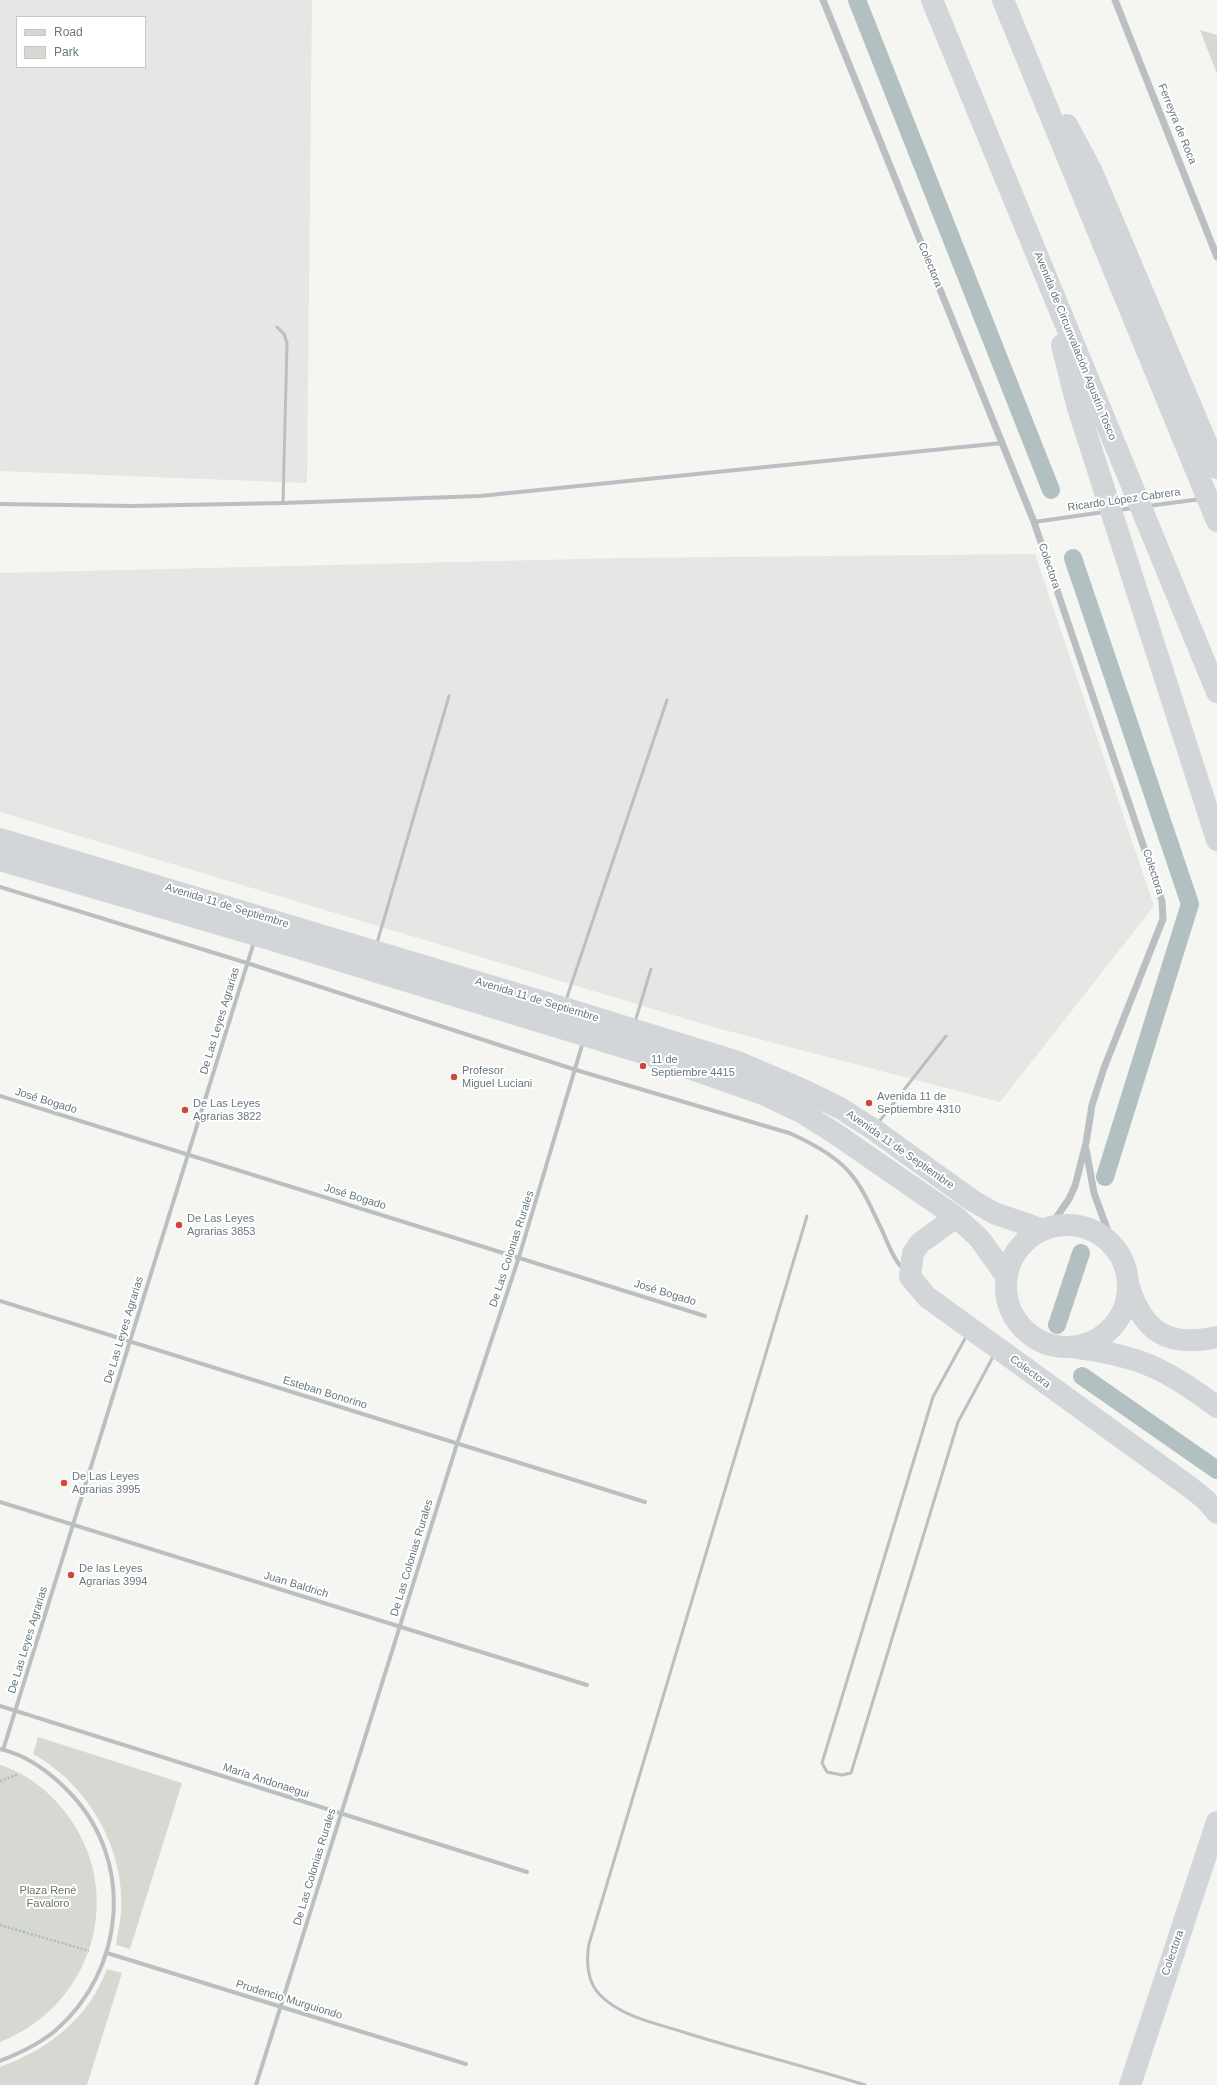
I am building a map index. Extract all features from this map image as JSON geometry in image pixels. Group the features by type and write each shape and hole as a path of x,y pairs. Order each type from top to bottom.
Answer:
{"main road":[{"name":"Avenida de Circunvalación Agustín Tosco","path":"932,0 1217,692"},
{"path":"1006,8 1206,459 1217,521"},
{"path":"1042,266 1078,408 1217,840"},
{"name":"Avenida 11 de Septiembre","path":"0,839 585,1036 669,1061 763,1094 802,1112 956,1217 980,1238 1007,1277"},
{"name":"Avenida 11 de Septiembre","path":"0,860 259,926 374,950 735,1061 770,1075 840,1108 873,1129 938,1178 994,1213 1046,1229"},
{"path":"910,1277 913,1253 920,1243 956,1217"},
{"path":"1217,1337 1193,1340 1169,1337 1147,1323 1138,1312 1128,1284 1124,1263 1113,1245 1099,1234 1083,1227 1058,1225 1046,1229 1030,1238 1019,1249 1009,1267 1007,1277 1007,1296 1009,1305 1023,1329 1046,1344 1111,1352 1153,1366 1185,1384 1217,1407"},
{"name":"Colectora","path":"910,1277 927,1297 1191,1488 1206,1500 1217,1513"},
{"path":"1073,1347 1093,1342 1110,1330 1126,1304 1128,1284"},
{"name":"Colectora","path":"1130,2085 1217,1822"}],"street":[{"name":"Colectora","path":"823,0 1034,522 1162,901 1163,919 1104,1068 1092,1105 1086,1143 1075,1186 1065,1205 1046,1229"},
{"name":"Ferreyra de Roca","path":"1115,0 1217,257"},
{"path":"0,504 132,506 283,503 480,496 1002,442"},
{"name":"Ricardo López Cabrera","path":"1034,522 1217,497"},
{"path":"0,887 247,963 576,1070 789,1133 808,1141 832,1157 854,1177 868,1200 900,1266 910,1277"},
{"name":"De Las Leyes Agrarias","path":"2,1749 259,926"},
{"name":"De Las Colonias Rurales","path":"256,2085 457,1444 519,1257 585,1036"},
{"name":"José Bogado","path":"0,1096 705,1316"},
{"name":"Colectora","path":"1086,1143 1094,1193 1113,1245"},
{"name":"Esteban Bonorino","path":"0,1301 645,1502"},
{"name":"Juan Baldrich","path":"0,1502 587,1685"},
{"name":"María Andonaegui","path":"0,1706 527,1872"},
{"path":"0,2061 29,2048 55,2031 77,2008 95,1982 107,1953 113,1922 114,1890 108,1859 96,1830 79,1803 58,1780 32,1762 2,1749"},
{"name":"Prudencio Murguiondo","path":"107,1953 466,2064"}],"lane":[{"path":"277,327 284,334 287,343 283,503"},
{"path":"374,950 450,696"},
{"path":"564,1008 668,700"},
{"path":"633,1029 651,970"},
{"path":"873,1129 946,1036"},
{"path":"807,1216 589,1944 586,1959 590,1977 599,1995 617,2009 640,2019 733,2048 865,2085"},
{"path":"970,1328 933,1397 822,1763 827,1772 842,1775 851,1773 958,1422 998,1348"}],"path":[{"path":"0,1780 19,1774"},
{"path":"0,1925 89,1951"}],"shaded area":[{"path":"0,0 312,0 307,483 0,471"},
{"path":"1035,554 1154,906 1000,1102 713,1027 0,812 0,573 622,558"}],"green space":[{"path":"1200,30 1217,35 1217,74"},
{"path":"38,1737 182,1783 130,1949 116,1945 121,1914 121,1890 117,1866 110,1843 100,1822 87,1801 71,1783 53,1767 33,1754"},
{"name":"Plaza René Favaloro","path":"0,1765 10,1768 28,1778 52,1797 65,1812 84,1843 94,1877 97,1910 91,1944 78,1974 58,2002 32,2025 0,2042"},
{"path":"107,1969 122,1973 87,2085 0,2085 0,2067 35,2051 65,2030 89,2003 99,1987"}],"waterway":[{"path":"857,0 1051,490"},
{"path":"1073,558 1190,904 1105,1177"},
{"path":"1057,1325 1081,1253"},
{"path":"1082,1376 1217,1470"}],"place":[{"name":"11 de Septiembre 4415","path":"643,1066"},
{"name":"Profesor Miguel Luciani","path":"454,1077"},
{"name":"Avenida 11 de Septiembre 4310","path":"869,1103"},
{"name":"De Las Leyes Agrarias 3822","path":"185,1110"},
{"name":"De Las Leyes Agrarias 3853","path":"179,1225"},
{"name":"De Las Leyes Agrarias 3995","path":"64,1483"},
{"name":"De las Leyes Agrarias 3994","path":"71,1575"}]}
